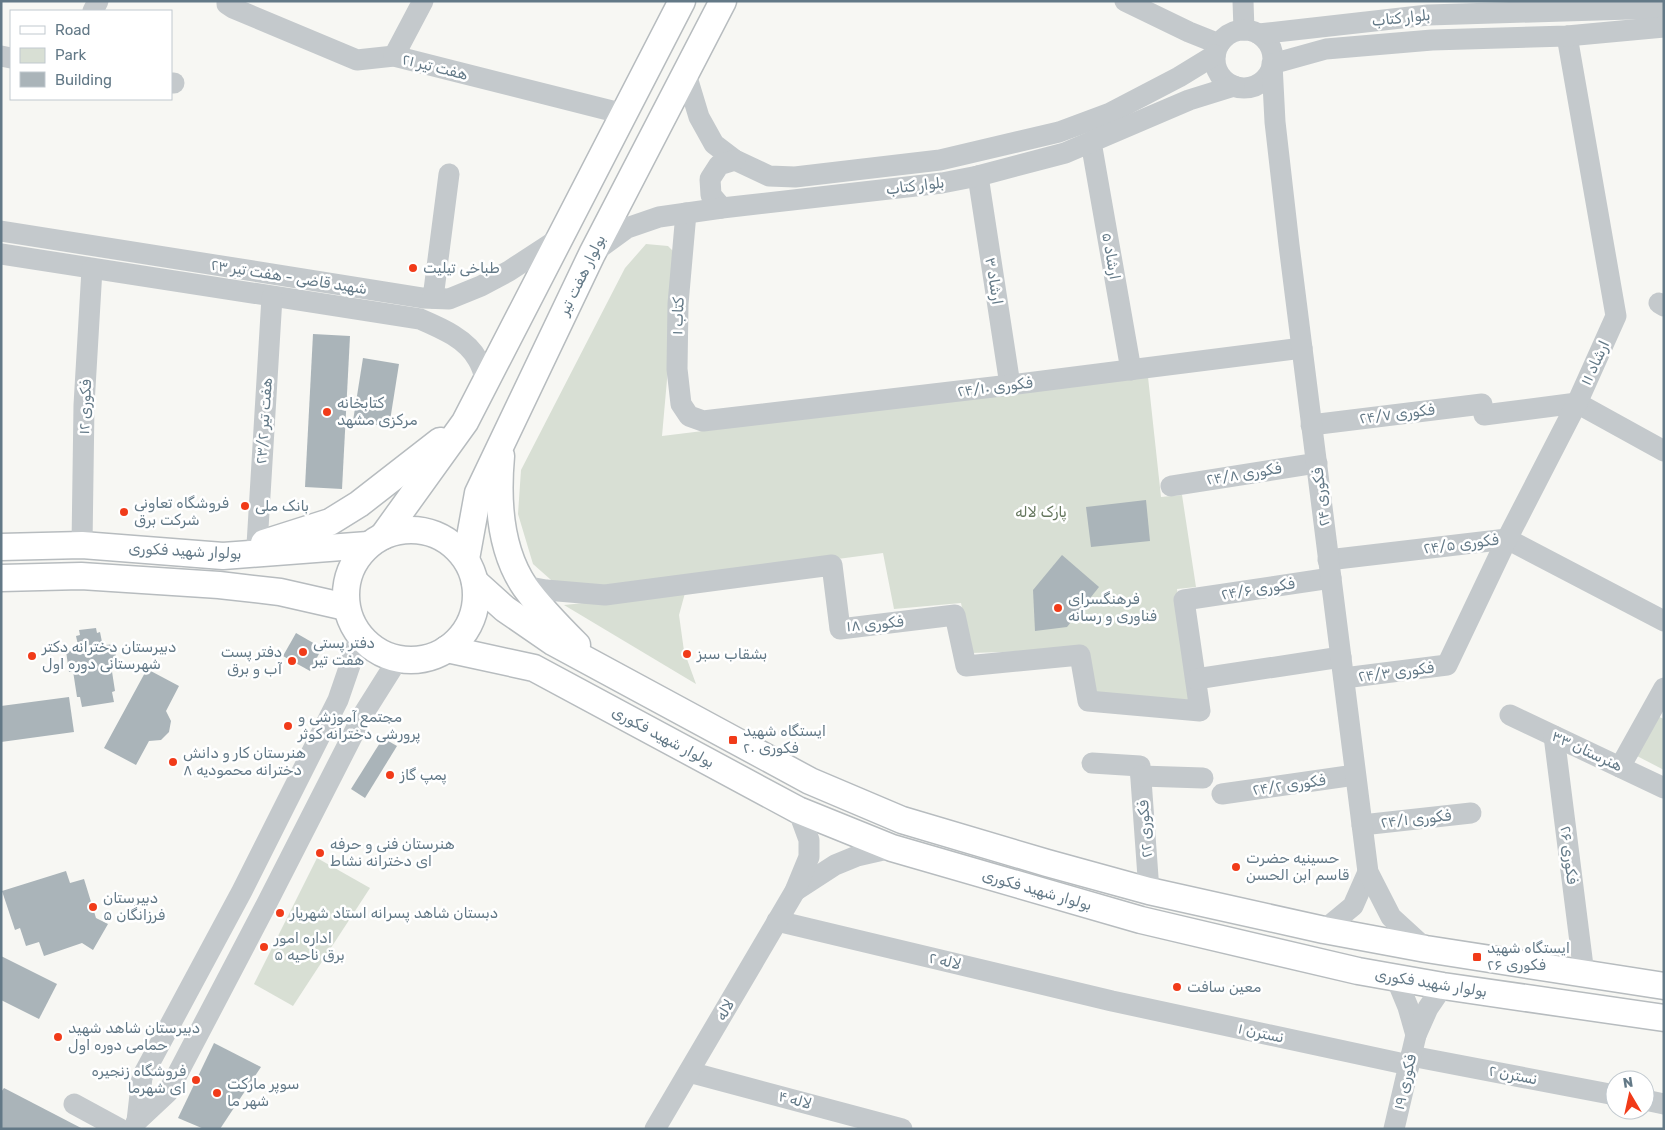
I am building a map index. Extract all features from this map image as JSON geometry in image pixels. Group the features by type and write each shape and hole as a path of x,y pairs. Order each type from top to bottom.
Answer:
{"main road":[{"path":"376,540 399,530 418,530 436,534 453,544 466,559 472,570 475,582 476,602 471,620 461,636 447,649 432,657 415,660 398,659 377,651 360,636 351,622 346,607 345,590 349,573 357,557 376,540 465,422 682,1"},
{"name":"بولوار هفت تیر","path":"466,559 478,493 592,254 723,1"},
{"path":"223,556 330,522 359,504 465,422"},
{"path":"502,442 498,489 502,525 510,557 524,586 556,625 602,670"},
{"name":"بولوار شهید فکوری","path":"1,547 82,545 223,556 376,540"},
{"name":"بولوار شهید فکوری","path":"1,578 81,576 219,585 280,592 346,607"},
{"name":"بولوار شهید فکوری","path":"475,582 505,609 553,642 602,670 810,782 902,820 1149,891 1324,930 1426,949 1664,986"},
{"path":"534,668 530,658 533,648 542,641 553,642"},
{"name":"بولوار شهید فکوری","path":"447,649 534,668 798,810 892,848 1141,920 1358,972 1664,1018"}],"street":[{"name":"هفت تیر ۲۱","path":"226,1 233,8 357,60 394,56 624,114"},
{"path":"394,56 423,1"},
{"path":"1125,1 1190,32 1217,49"},
{"path":"1243,1 1252,32"},
{"name":"بلوار کتاب","path":"1252,32 1428,14 1664,8"},
{"name":"بلوار کتاب","path":"1272,64 1326,49 1432,40 1567,36 1664,27"},
{"path":"1241,87 1260,83 1268,74 1272,64 1272,52 1267,42 1252,32 1235,32 1226,36 1217,49 1216,68 1223,79 1241,87 1275,122"},
{"name":"ارشاد ۱۱","path":"1448,665 1507,539 1576,403 1616,316 1567,36"},
{"name":"بلوار کتاب","path":"686,74 699,117 714,144 735,160 770,176 795,177 949,158 1059,132 1110,113 1179,77 1217,49"},
{"name":"فکوری ۲۴","path":"1272,64 1275,122 1311,425 1368,872"},
{"name":"بلوار کتاب","path":"592,254 627,228 659,217 942,183 978,176 1065,153 1189,100 1241,87"},
{"name":"ارشاد ۵","path":"1091,142 1131,370"},
{"path":"722,208 711,195 710,179 719,165 735,160"},
{"path":"443,329 450,323 453,316 453,308 441,299 449,174"},
{"name":"ارشاد ۳","path":"978,176 1010,385"},
{"name":"کتاب ۱","path":"686,213 678,304 677,369 681,404 689,416"},
{"name":"شهید قاضی - هفت تیر ۲۳","path":"1,231 337,285 441,299 481,286 509,271 561,236"},
{"name":"شهید قاضی - هفت تیر ۲۳","path":"1,254 420,319 443,329 468,347 478,360 486,379"},
{"name":"فکوری ۱۲","path":"82,545 84,405 92,269"},
{"name":"هفت تیر ۲۳/۲","path":"257,545 272,297"},
{"name":"فکوری ۲۴/۱۰","path":"689,416 703,421 1302,348"},
{"path":"1576,403 1664,451"},
{"name":"فکوری ۲۴/۷","path":"1311,425 1576,403"},
{"name":"فکوری ۲۴/۸","path":"1171,486 1316,463"},
{"name":"فکوری ۲۴/۵","path":"1330,569 1507,539 1664,621"},
{"name":"فکوری ١٨","path":"524,586 546,590 605,595 832,566 840,629 955,615 966,666 1080,655 1088,701 1200,711 1196,679"},
{"name":"فکوری ۲۴/۶","path":"1196,679 1184,600 1330,569"},
{"path":"136,1127 142,1078 242,891 338,700 360,636"},
{"path":"136,1127 168,1092 364,713 398,659"},
{"name":"فکوری ۲۴/۳","path":"1196,679 1342,668 1448,665"},
{"path":"1620,767 1664,688"},
{"name":"هنرستان ۳۳","path":"1510,716 1664,788"},
{"name":"فکوری ۲۶","path":"1554,736 1584,974"},
{"path":"1092,763 1140,771 1204,778"},
{"name":"فکوری ۲۲","path":"1140,771 1149,891"},
{"name":"فکوری ۲۴/۲","path":"1222,794 1356,775"},
{"name":"لاله","path":"655,1129 795,891 809,857 809,840 798,810"},
{"name":"فکوری ۲۴/۱","path":"1362,825 1471,813"},
{"name":"لاله","path":"795,891 835,865 857,856 892,848"},
{"path":"1324,930 1353,906 1368,872"},
{"path":"1368,872 1391,917 1426,949"},
{"path":"242,891 266,905"},
{"name":"لاله ۲","path":"777,921 1112,1001"},
{"path":"1396,978 1408,1007 1416,1035"},
{"name":"فکوری ۱۹","path":"1394,1129 1416,1035 1428,1008 1443,986"},
{"name":"نسترن ۱","path":"1112,1001 1410,1061"},
{"name":"نسترن ۲","path":"1410,1061 1605,1093"},
{"name":"لاله ۴","path":"689,1072 902,1129"},
{"path":"74,1104 136,1127"}],"green space":[{"name":"پارک لاله","path":"646,244 668,246 678,256 662,436 1148,377 1161,497 1182,495 1196,587 1177,589 1194,703 1097,698 1089,649 971,653 961,603 894,609 883,553 604,590 559,587 533,564 518,514 521,470 625,268"},
{"path":"685,593 679,615 684,651 696,684 564,605"},
{"path":"1657,716 1664,719 1664,770 1637,756"},
{"path":"317,858 370,888 293,1006 254,984"}],"building":[{"name":"کتابخانه مرکزی مشهد","path":"313,334 350,336 342,489 305,487"},
{"path":"363,358 399,364 389,427 353,421"},
{"path":"1146,500 1150,541 1091,547 1086,507"},
{"name":"فرهنگسرای فناوری و رسانه","path":"1062,555 1099,587 1067,627 1035,631 1033,590"},
{"path":"96,628 97,633 100,632 102,642 106,645 114,644 117,664 111,665 115,691 112,692 114,702 82,707 80,697 77,697 73,671 69,672 66,651 74,650 78,645 76,636 80,635 79,630"},
{"name":"دفتر پستی هفت تیر","path":"296,633 322,648 310,671 283,656"},
{"path":"147,669 179,686 166,711 171,721 169,732 161,740 149,741 136,765 104,748"},
{"path":"69,697 74,732 1,742 1,706"},
{"path":"383,738 397,746 365,798 351,789"},
{"path":"66,871 70,883 84,879 96,918 108,924 93,950 82,943 44,956 39,942 26,946 20,928 15,930 2,891"},
{"path":"1,956 57,984 39,1019 1,1000"},
{"name":"سوپر مارکت شهر ما","path":"214,1043 261,1067 220,1129 204,1129 178,1118"},
{"path":"4,1088 83,1129 1,1129 1,1092"}],"place":[{"name":"طباخی تیلیت","path":"413,268"},
{"name":"کتابخانه مرکزی مشهد","path":"327,412"},
{"name":"بانک ملی","path":"245,506"},
{"name":"فروشگاه تعاونی شرکت برق","path":"124,512"},
{"name":"فرهنگسرای فناوری و رسانه","path":"1058,608"},
{"name":"دفتر پستی هفت تیر","path":"303,652"},
{"name":"بشقاب سبز","path":"687,654"},
{"name":"دبیرستان دخترانه دکتر شهرستانی دوره اول","path":"32,656"},
{"name":"دفتر پست آب و برق","path":"292,661"},
{"name":"مجتمع آموزشی و پرورشی دخترانه کوثر","path":"288,726"},
{"name":"ایستگاه شهید فکوری ۲۰","path":"733,740"},
{"name":"هنرستان کار و دانش دخترانه محمودیه ۸","path":"173,762"},
{"name":"پمپ گاز","path":"390,775"},
{"name":"هنرستان فنی و حرفه ای دخترانه نشاط","path":"320,853"},
{"name":"حسینیه حضرت قاسم ابن الحسن","path":"1236,867"},
{"name":"دبیرستان فرزانگان ۵","path":"93,907"},
{"name":"دبستان شاهد پسرانه استاد شهریار","path":"280,913"},
{"name":"اداره امور برق ناحیه ۵","path":"264,947"},
{"name":"ایستگاه شهید فکوری ۲۶","path":"1477,957"},
{"name":"معین سافت","path":"1177,987"},
{"name":"دبیرستان شاهد شهید حمامی دوره اول","path":"58,1037"},
{"name":"فروشگاه زنجیره ای شهرما","path":"196,1080"},
{"name":"سوپر مارکت شهر ما","path":"217,1093"}]}
